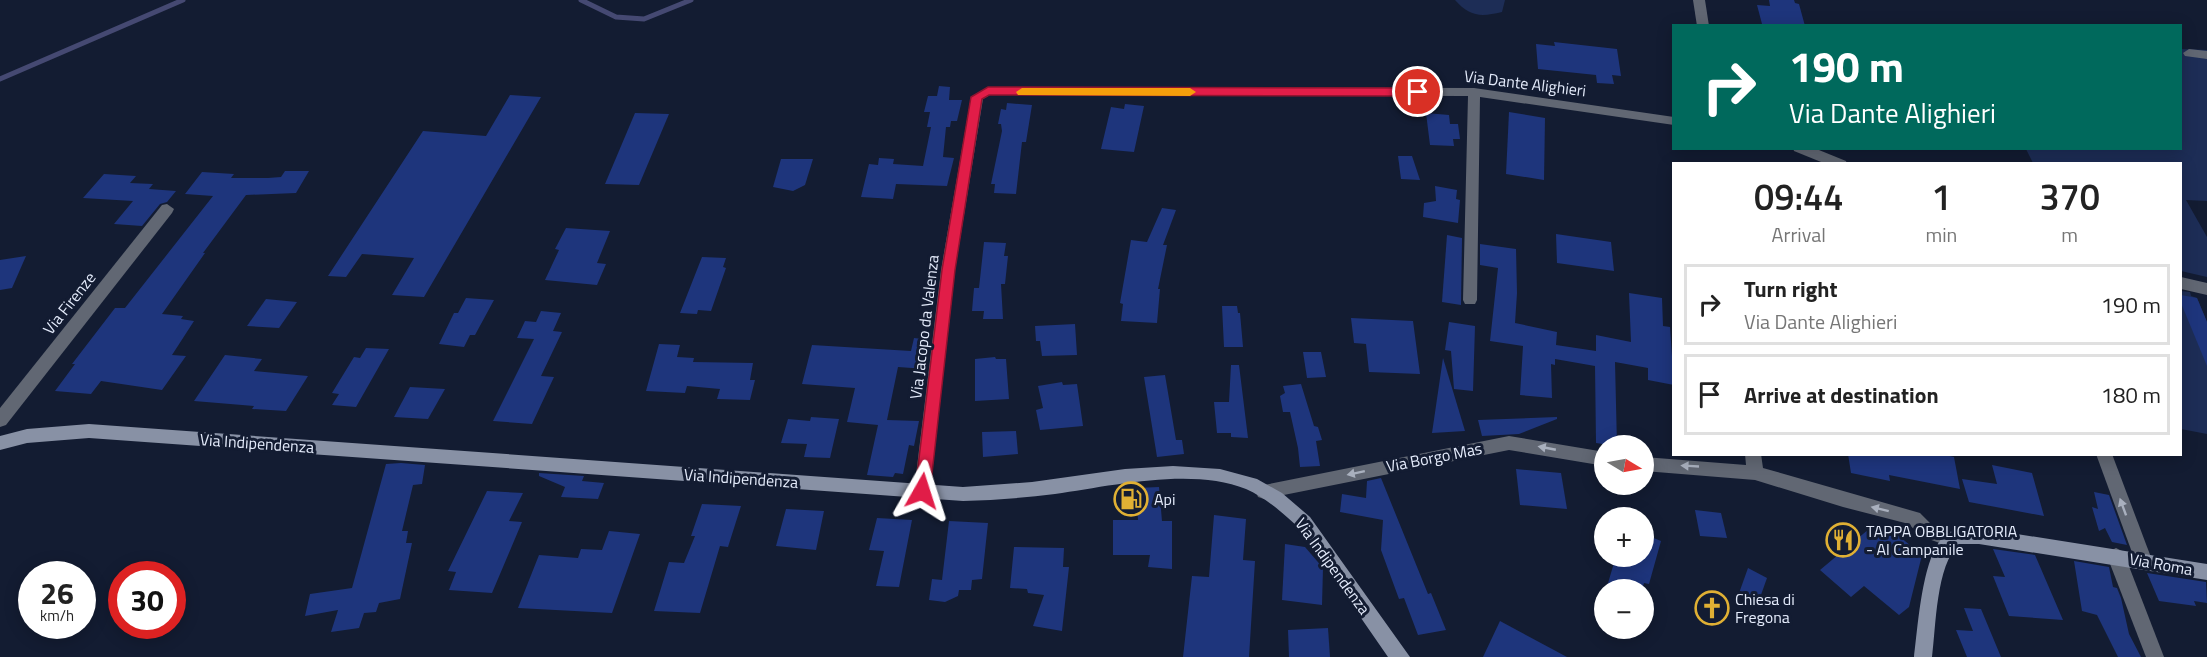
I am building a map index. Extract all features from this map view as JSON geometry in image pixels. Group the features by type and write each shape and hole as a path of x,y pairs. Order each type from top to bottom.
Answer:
{"main road":[{"name":"Via Indipendenza","path":"0,443 27,436 89,431 963,494 1007,492 1156,472 1201,474 1244,481 1286,506 1304,522 1401,657"},
{"path":"1923,657 1935,568 1943,549 1951,539 1962,536 1979,536 2116,556"},
{"name":"Via Roma","path":"2116,556 2207,572"}],"street":[{"path":"1699,0 1703,24"},
{"path":"2189,53 2207,55"},
{"name":"Via Dante Alighieri","path":"976,97 988,91 1474,92 1672,121"},
{"path":"1470,300 1474,92"},
{"name":"Via Jacopo da Valenza","path":"922,491 950,259 976,97"},
{"path":"1804,150 1837,162"},
{"name":"Via Firenze","path":"0,420 167,209"},
{"path":"2182,283 2207,289"},
{"name":"Via Borgo Mas","path":"1264,492 1509,443 1594,457"},
{"path":"1753,456 1755,473"},
{"path":"2104,456 2143,560"},
{"path":"1654,465 1755,473 1843,500 1914,518 1926,531 1951,539"},
{"path":"2116,556 2155,657"}],"shaded area":[{"path":"1455,0 1505,0 1502,12 1482,15 1471,13"},
{"path":"2182,49 2207,50 2207,201 2186,200 2207,237 2207,277 2182,271 2182,162 2032,162 2026,150 2182,150"},
{"path":"2182,291 2190,292 2191,296 2197,298 2207,322 2207,434 2182,429"}],"building":[{"path":"1769,0 1794,0 1799,4 1804,24 1762,24 1757,5 1770,6"},
{"path":"1554,42 1617,49 1621,76 1612,75 1614,84 1597,83 1596,75 1538,69 1536,44 1555,46"},
{"path":"939,86 950,87 949,100 962,100 957,121 951,121 950,127 946,127 943,157 954,158 947,186 896,184 893,199 861,197 869,164 878,165 879,158 894,159 893,164 923,166 931,127 927,127 930,112 924,112 928,96 937,96"},
{"path":"510,95 541,97 424,297 392,295 414,258 362,254 346,277 328,276 423,131 486,136"},
{"path":"1007,103 1032,105 1026,142 1022,142 1016,194 994,193 995,184 991,184 1002,131 1001,124 998,124 1001,109 1006,110"},
{"path":"1125,104 1144,106 1134,152 1101,149 1111,107 1124,109"},
{"path":"1509,112 1545,118 1544,180 1506,174"},
{"path":"635,113 669,114 639,185 605,184"},
{"path":"1426,113 1449,115 1450,124 1458,124 1460,139 1453,139 1454,146 1430,145"},
{"path":"1398,156 1412,156 1420,180 1401,179"},
{"path":"781,159 813,159 805,185 793,191 773,187"},
{"path":"285,171 309,171 296,193 246,195 162,314 183,316 181,319 194,321 172,355 186,356 162,390 101,381 91,394 55,391 75,364 72,364 115,308 125,308 213,196 185,194 202,172 234,174 231,178 268,178 281,177"},
{"path":"104,174 136,176 130,183 153,184 149,189 176,191 167,202 160,204 142,226 114,224 133,201 83,198"},
{"path":"1435,186 1457,190 1456,199 1460,200 1458,223 1423,217 1424,203 1436,201"},
{"path":"1162,208 1176,210 1163,245 1167,245 1158,289 1160,289 1157,323 1121,321 1123,304 1120,303 1131,240 1147,242"},
{"path":"566,228 610,231 597,263 606,264 597,285 545,280 559,250 555,249"},
{"path":"1556,234 1611,242 1614,271 1557,263"},
{"path":"1447,235 1462,238 1461,305 1442,302"},
{"path":"984,242 1006,243 1004,256 1008,256 1005,284 1001,284 1003,319 983,319 984,311 972,311 974,288 979,288"},
{"path":"1480,244 1516,249 1515,323 1557,332 1556,345 1596,351 1596,335 1631,342 1629,293 1662,298 1663,326 1670,327 1672,385 1648,380 1648,368 1615,362 1617,435 1596,435 1595,366 1555,359 1555,365 1551,364 1552,398 1520,395 1523,346 1490,341 1498,268 1480,265"},
{"path":"26,256 12,288 0,290 0,260"},
{"path":"702,257 726,258 723,267 726,268 711,311 698,310 697,314 680,313"},
{"path":"2182,295 2197,298 2207,322 2207,366 2182,305"},
{"path":"466,298 494,300 475,335 470,335 464,347 439,344 454,313 458,313"},
{"path":"266,299 297,302 279,328 247,326"},
{"path":"1222,306 1237,306 1238,313 1240,313 1243,347 1224,347"},
{"path":"541,311 561,313 553,331 562,332 541,376 554,377 532,424 493,421 534,339 517,338 525,321 536,322"},
{"path":"1351,318 1413,321 1420,374 1369,372 1366,344 1354,343"},
{"path":"1449,322 1475,326 1473,391 1454,389 1451,351 1445,350"},
{"path":"1075,324 1077,355 1042,356 1040,341 1036,341 1035,326"},
{"path":"914,338 930,340 926,369 898,367 887,420 919,421 914,446 909,445 903,474 895,473 893,477 867,475 878,425 847,422 855,388 802,384 812,345 911,351"},
{"path":"659,344 680,345 677,357 694,358 693,362 753,363 750,380 755,380 750,400 717,399 720,389 687,386 685,393 646,391"},
{"path":"366,348 389,349 356,407 332,405 339,394 332,393 354,357 360,358"},
{"path":"1303,352 1321,352 1326,377 1307,378"},
{"path":"225,355 262,359 254,371 308,376 286,411 194,401"},
{"path":"995,357 1006,359 1009,399 975,401 975,359"},
{"path":"1443,358 1465,431 1432,433"},
{"path":"1231,365 1239,365 1248,438 1231,437 1231,433 1217,433 1214,402 1229,402"},
{"path":"1165,375 1176,440 1182,440 1184,454 1157,457 1144,377"},
{"path":"1062,382 1063,385 1077,384 1083,426 1040,430 1036,410 1043,408 1038,386"},
{"path":"1301,384 1314,426 1318,427 1322,440 1316,441 1320,466 1300,467 1290,412 1283,412 1280,396 1285,393 1283,386"},
{"path":"410,387 445,389 428,419 394,417"},
{"path":"811,417 839,419 830,458 804,457 807,444 781,443 788,419 810,421"},
{"path":"1557,417 1557,419 1519,434 1482,436 1478,420"},
{"path":"1016,431 1018,454 983,457 982,432"},
{"path":"1848,456 1950,456 1954,457 1960,489 1889,475 1890,481 1851,473"},
{"path":"386,464 425,465 422,484 413,485 402,531 408,531 406,543 412,543 400,599 379,603 376,612 364,613 359,628 331,632 338,610 305,616 310,594 352,588"},
{"path":"1992,465 2032,473 2044,516 1969,502 1962,479 1997,484"},
{"path":"1516,469 1561,473 1567,509 1520,505"},
{"path":"539,473 584,476 582,481 604,483 598,499 561,497 565,487 539,476"},
{"path":"1381,478 1428,594 1431,593 1446,630 1418,635 1404,598 1399,599 1381,550 1383,520 1340,512 1342,494 1366,498 1367,481"},
{"path":"1159,487 1162,521 1172,521 1172,569 1148,567 1150,555 1113,555 1113,520 1138,520 1136,488"},
{"path":"487,491 523,493 509,521 522,522 492,593 449,590 456,572 448,571"},
{"path":"2094,492 2109,495 2127,545 2112,542 2105,528 2099,531 2092,507 2098,509"},
{"path":"702,504 741,506 728,547 720,546 700,613 654,611 669,562 684,563 695,536 691,536"},
{"path":"786,509 824,511 816,550 776,546"},
{"path":"1695,510 1721,513 1727,538 1700,536"},
{"path":"1214,515 1246,519 1243,560 1255,561 1249,657 1183,657 1192,576 1209,577"},
{"path":"877,518 912,520 899,587 876,586 884,551 869,550"},
{"path":"949,521 988,523 982,579 972,580 971,590 959,590 958,596 945,602 929,600 932,579 942,580"},
{"path":"1888,527 1922,555 1909,607 1899,615 1864,586 1851,597 1820,570 1869,529 1877,536"},
{"path":"609,531 640,534 612,613 518,608 539,555 578,558 581,549 602,550"},
{"path":"1654,538 1661,541 1654,566"},
{"path":"1285,544 1305,547 1323,568 1322,605 1282,600"},
{"path":"1014,547 1064,548 1063,567 1069,567 1062,631 1033,626 1044,595 1028,593 1027,589 1010,588"},
{"path":"1993,549 2035,555 2063,620 2009,616 1993,576 2005,577"},
{"path":"2074,561 2109,567 2113,587 2117,588 2121,598 2129,634 2141,657 2118,657 2097,615 2082,611"},
{"path":"1613,567 1654,567 1650,579 1609,579"},
{"path":"1748,568 1767,578 1757,606 1738,596"},
{"path":"2147,573 2206,582 2207,603 2194,601 2196,606 2159,601"},
{"path":"1964,608 1981,609 2001,657 1967,657 1956,630 1973,631"},
{"path":"1500,621 1567,657 1483,657"},
{"path":"1328,628 1330,657 1289,657 1288,630"}],"waterway":[{"path":"0,79 183,0"},
{"path":"581,0 616,17 644,19 691,0"}],"slow traffic":[{"path":"1022,92 1190,92"}],"place":[{"name":"Api","path":"1131,499"},
{"name":"TAPPA OBBLIGATORIA - Al Campanile","path":"1843,540"},
{"name":"Chiesa di Fregona","path":"1712,608"}],"route":[{"path":"922,491 948,270 976,97 988,91 1049,93 1418,92"}]}
